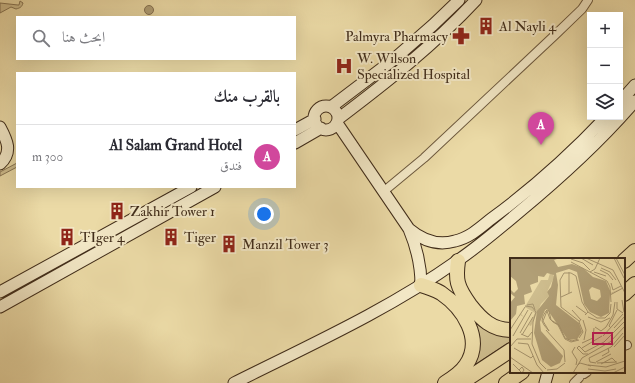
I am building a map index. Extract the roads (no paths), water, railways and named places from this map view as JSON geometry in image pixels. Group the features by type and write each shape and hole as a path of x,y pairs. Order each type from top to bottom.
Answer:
{"highway":[{"path":"625,260 635,251"},
{"path":"458,261 457,274 460,288 466,300 484,321 501,329 510,330"},
{"path":"625,293 635,284"},
{"path":"421,285 435,290 451,301 464,317 472,334 473,345 468,362 462,371 445,383"},
{"path":"461,383 510,351"},
{"path":"506,383 521,373"}],"main road":[{"path":"331,107 393,60 459,0"},
{"path":"458,19 456,12 466,0"},
{"path":"421,285 419,255 409,229 337,121 336,112 331,107 325,106 316,112 318,124 325,129 332,128 337,121 428,47 476,0"},
{"path":"623,98 635,84"},
{"path":"234,383 371,314 421,285 458,261 559,178 635,101"},
{"path":"409,229 424,239 436,242 448,243 465,238 528,191 603,120"},
{"path":"296,130 318,124"},
{"path":"296,142 318,124"},
{"path":"0,127 8,147 6,155 0,164"},
{"path":"0,292 189,188"},
{"path":"0,307 213,188"},
{"path":"545,383 548,373"}],"street":[{"path":"384,192 424,158 480,106 577,14 588,0"}],"place":[{"name":"Al Nayli 4","path":"486,26"},
{"name":"Palmyra Pharmacy","path":"461,36"},
{"name":"W. Wilson Specialized Hospital","path":"344,66"},
{"name":"Al Salam Grand Hotel","path":"541,145"},
{"name":"Zakhir Tower 1","path":"117,211"},
{"name":"TIger 4","path":"67,237"},
{"name":"Tiger","path":"171,237"},
{"name":"Manzil Tower 3","path":"229,244"}]}
